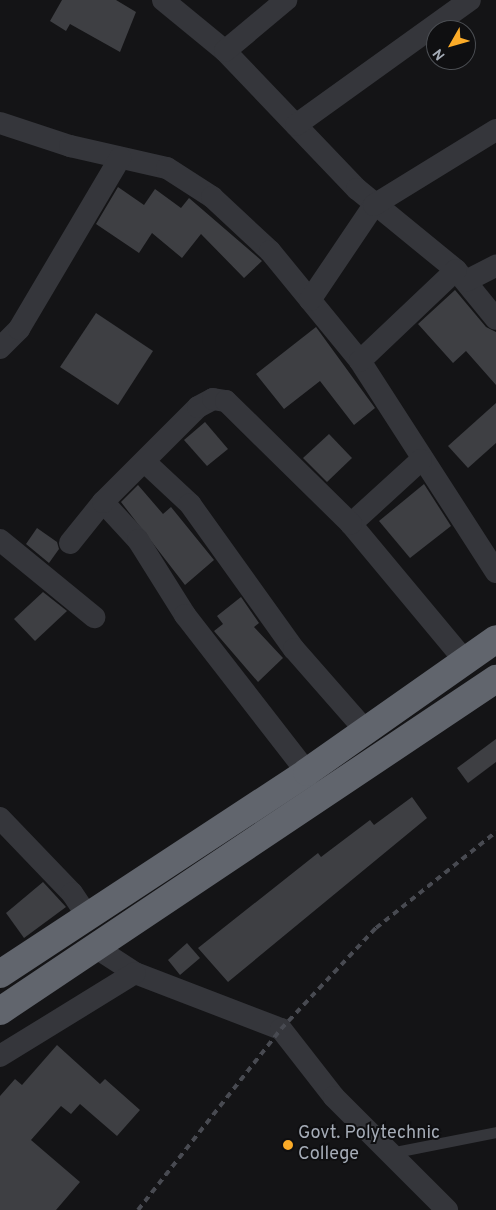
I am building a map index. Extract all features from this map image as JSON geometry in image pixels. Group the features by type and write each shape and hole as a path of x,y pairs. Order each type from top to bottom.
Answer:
{"highway":[{"path":"0,974 307,772 496,639"},
{"path":"0,1012 496,679"}],"street":[{"path":"163,0 225,51 374,204 461,275 496,319"},
{"path":"225,51 286,0"},
{"path":"296,125 470,0"},
{"path":"0,123 120,158 167,168 212,197 270,251 360,361 405,428 420,460 496,572"},
{"path":"310,300 374,204 496,130"},
{"path":"0,348 19,329 120,158"},
{"path":"360,361 461,275 496,266"},
{"path":"70,544 103,502 198,407 212,399 226,401 351,524 465,661"},
{"path":"351,524 420,460"},
{"path":"145,462 190,504 294,649 366,731"},
{"path":"103,502 138,540 185,615 307,772"},
{"path":"0,540 94,617"},
{"path":"0,818 72,893 88,917"},
{"path":"95,947 135,973 281,1029 334,1097 447,1210"},
{"path":"0,1056 135,973"}],"lane":[{"path":"388,1153 496,1132"}],"building":[{"path":"62,0 116,0 136,12 120,52 70,24 66,31 50,21"},
{"path":"118,187 144,205 155,189 181,208 189,198 262,261 244,278 201,234 182,258 152,233 139,253 96,224"},
{"path":"455,290 486,327 496,332 496,385 466,351 453,363 418,324"},
{"path":"96,313 153,351 118,405 60,367"},
{"path":"316,327 375,408 354,425 320,381 284,409 256,374"},
{"path":"496,403 496,443 468,468 448,446"},
{"path":"205,422 228,449 207,466 184,440"},
{"path":"329,434 352,458 327,482 303,458"},
{"path":"424,484 451,526 410,558 379,521"},
{"path":"138,485 163,514 171,507 214,560 185,585 121,502"},
{"path":"37,528 57,542 59,549 49,563 26,544"},
{"path":"43,592 67,611 35,641 14,619"},
{"path":"241,597 259,623 254,627 283,658 258,682 214,631 223,624 217,616"},
{"path":"496,739 496,762 468,783 457,768"},
{"path":"412,797 427,818 228,982 198,948 318,853 321,857 370,820 374,825"},
{"path":"43,882 66,907 24,938 6,913"},
{"path":"187,943 200,958 180,975 168,960"},
{"path":"57,1045 100,1084 105,1079 140,1110 117,1136 80,1104 71,1114 61,1106 31,1140 80,1182 56,1210 0,1210 0,1096 15,1079 22,1085"}],"railway":[{"path":"138,1210 281,1029 376,928 496,832"}],"place":[{"name":"Govt. Polytechnic College","path":"288,1145"}]}
